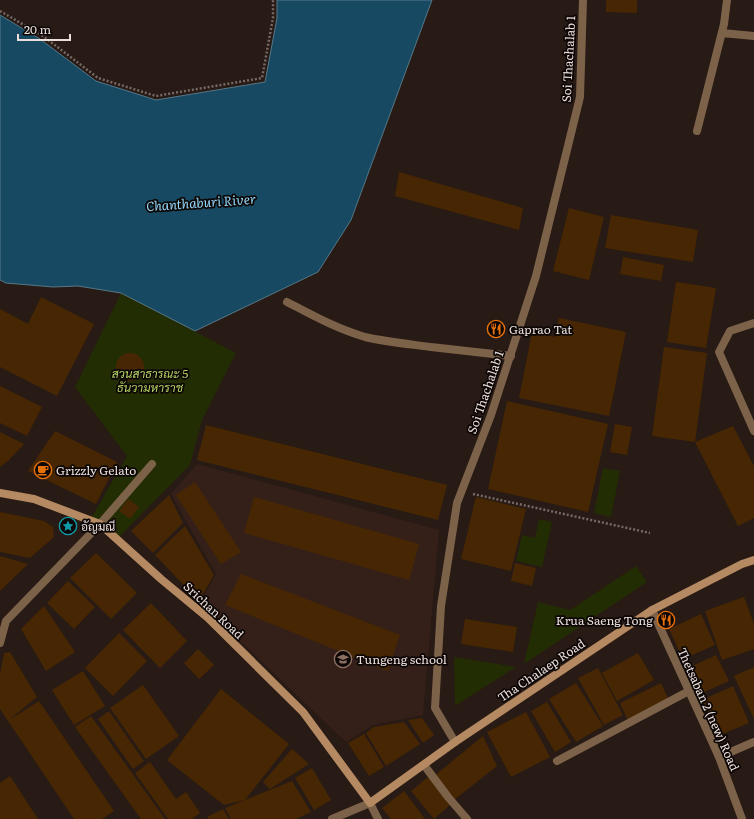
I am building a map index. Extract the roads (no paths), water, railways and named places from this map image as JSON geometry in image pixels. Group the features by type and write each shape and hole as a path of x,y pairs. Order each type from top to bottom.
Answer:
{"main road":[{"name":"Srichan Road","path":"0,493 34,499 100,524 208,618 303,712 370,803"},
{"name":"Tha Chalaep Road","path":"370,803 455,742 652,610 742,564 754,560"}],"street":[{"name":"Soi Thachalab 1","path":"455,742 435,708 441,606 457,503 491,415 536,276 580,97 584,0"},
{"path":"697,131 722,33 727,0"},
{"path":"722,33 754,36"},
{"path":"287,302 326,322 369,338 510,356"},
{"path":"754,323 730,331 719,352 754,431"},
{"path":"0,643 6,621 100,524 152,464"},
{"name":"Thetsaban 2 (new) Road","path":"652,610 719,757 742,819"},
{"path":"557,761 689,691"},
{"path":"719,757 754,742"},
{"path":"424,765 467,819"},
{"path":"332,819 370,803 378,819"}],"water":[{"name":"Chanthaburi River","path":"277,0 432,0 351,220 318,272 195,331 121,293 78,286 53,287 6,283 0,280 0,15 40,39 96,81 156,100 265,82 277,18"}],"place":[{"name":"Gaprao Tat","path":"496,329"},
{"name":"Grizzly Gelato","path":"43,470"},
{"name":"อัญมณี","path":"68,526"},
{"name":"Krua Saeng Tong","path":"666,620"},
{"name":"Tungeng school","path":"343,659"}],"park label":[{"name":"สวนสาธารณะ 5 ธันวามหาราช","path":"150,380"}]}
